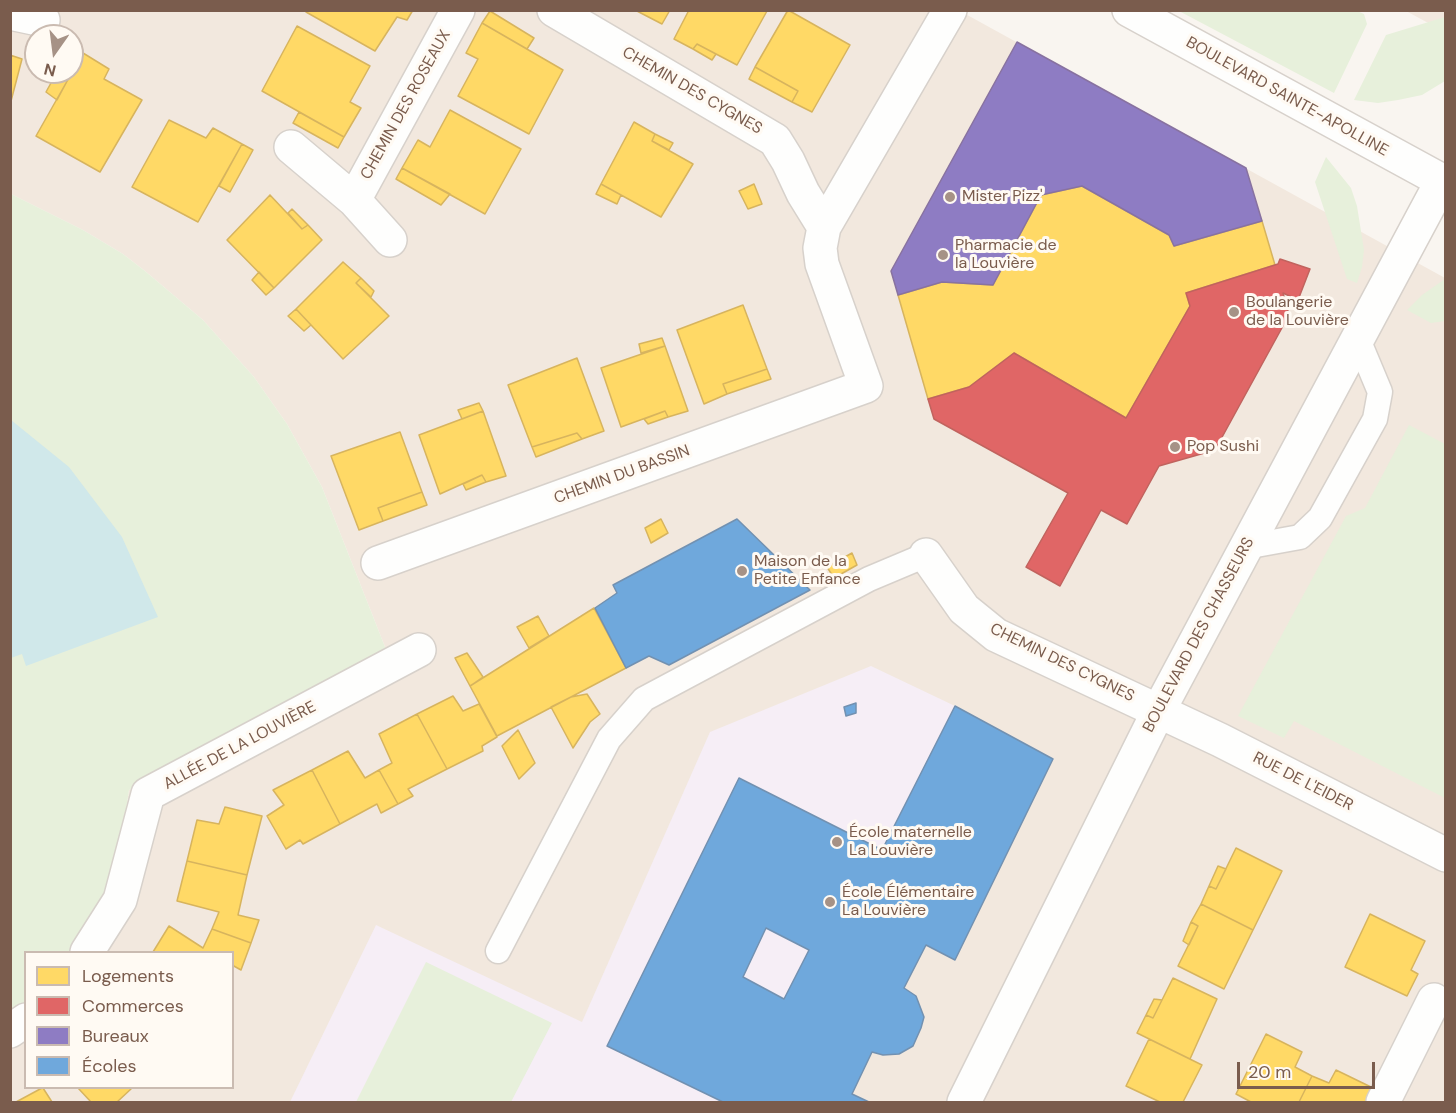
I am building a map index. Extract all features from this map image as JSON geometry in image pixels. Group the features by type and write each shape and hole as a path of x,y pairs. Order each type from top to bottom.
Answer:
{"street":[{"name":"CHEMIN DES ROSEAUX","path":"354,200 458,10"},
{"name":"CHEMIN DES CYGNES","path":"554,10 775,140 788,161 802,193 824,227"},
{"path":"824,227 950,10"},
{"name":"BOULEVARD SAINTE-APOLLINE","path":"1129,10 1444,179"},
{"path":"10,14 43,20"},
{"name":"CHEMIN DES ROSEAUX","path":"291,147 354,200 390,240"},
{"name":"BOULEVARD DES CHASSEURS","path":"964,1102 1159,710 1357,337 1444,179"},
{"name":"CHEMIN DU BASSIN","path":"378,563 866,386 822,264 820,248 824,227"},
{"name":"CHEMIN DES CYGNES","path":"926,555 964,609 996,635 1159,710"},
{"name":"ALLÉE DE LA LOUVIÈRE","path":"88,951 120,900 148,795 419,650"},
{"name":"RUE DE L'EIDER","path":"1159,710 1446,855"},
{"path":"1383,1102 1434,1000"},
{"path":"10,1031 24,1021"}],"lane":[{"path":"1245,547 1300,537 1313,525 1320,518 1375,419 1380,392 1357,337"},
{"path":"498,951 609,739 644,699 869,579 926,555"}],"shaded area":[{"path":"11,11 960,11 1445,278 1445,1102 11,1102 10,1021 24,1010 24,1089 234,1089 234,951 73,951 123,830 129,790 387,652 322,487 287,424 254,377 203,320 123,254 83,230 11,194"},
{"path":"1406,11 1445,11 1445,32"},
{"name":"École maternelle La Louvière","path":"871,666 955,706 1053,759 955,960 926,945 904,988 916,996 924,1017 921,1028 913,1046 899,1054 883,1055 872,1052 852,1094 869,1102 290,1102 376,925 582,1022 710,732"}],"green space":[{"path":"1179,11 1357,11 1364,14 1367,24 1334,93"},
{"path":"1445,17 1445,81 1422,95 1378,103 1354,100 1386,35"},
{"path":"1326,157 1351,188 1357,206 1364,250 1357,283 1347,279 1315,182"},
{"path":"11,194 83,230 123,254 203,320 254,377 287,424 322,487 387,652 129,790 123,830 103,901 74,951 24,951 24,1010 11,1021"},
{"path":"1445,279 1445,321 1431,323 1407,310 1422,295"},
{"path":"1409,425 1445,444 1445,798 1294,721 1284,738 1238,716 1346,516 1365,508"},
{"path":"426,962 552,1023 511,1102 356,1102"}],"water":[{"path":"11,420 69,467 122,537 158,617 26,666 22,654 11,658"}],"building: Logements":[{"path":"307,10 413,10 407,20 397,17 375,51 306,12"},
{"path":"635,10 670,10 662,24"},
{"path":"689,10 767,11 737,65 697,44 693,49 674,39"},
{"path":"788,10 850,45 812,112 792,102 798,91 755,67"},
{"path":"490,11 534,38 527,49 482,23"},
{"path":"482,23 563,70 529,134 458,96 478,59 466,53"},
{"path":"297,26 370,66 350,102 361,108 344,137 262,91"},
{"path":"697,44 716,54 712,60 693,49"},
{"path":"84,54 109,69 104,79 142,100 100,172 36,136 65,84 84,84"},
{"path":"10,55 22,59 10,105"},
{"path":"755,67 798,91 792,102 749,79"},
{"path":"50,84 66,84 57,100 46,92"},
{"path":"450,110 521,149 485,214 402,168 418,140 430,147"},
{"path":"299,112 344,137 338,148 293,123"},
{"path":"169,120 206,138 213,128 242,144 198,222 132,187"},
{"path":"634,122 655,134 652,141 693,164 661,217 601,184"},
{"path":"655,134 673,143 669,150 652,141"},
{"path":"242,144 253,150 230,192 219,186"},
{"path":"402,168 450,194 441,205 396,179"},
{"path":"601,184 621,195 617,204 596,194"},
{"path":"754,184 762,204 748,209 739,191"},
{"path":"1082,186 1169,235 1174,246 1262,221 1275,265 1186,293 1190,306 1126,418 1014,353 969,387 928,399 898,295 942,282 993,285 1041,195"},
{"path":"270,195 302,229 308,225 322,240 274,288 227,240"},
{"path":"292,209 308,225 302,229 288,213"},
{"path":"343,262 361,278 356,283 389,316 343,359 296,309"},
{"path":"259,272 274,288 266,295 252,280"},
{"path":"361,278 374,291 371,297 356,283"},
{"path":"743,305 767,369 723,384 727,394 704,404 677,330"},
{"path":"296,309 311,325 304,331 288,316"},
{"path":"662,338 665,346 641,353 639,344"},
{"path":"665,346 688,411 668,417 665,411 621,427 601,368"},
{"path":"577,358 604,431 582,439 577,433 532,447 508,385"},
{"path":"767,369 771,379 727,394 723,384"},
{"path":"479,403 483,411 462,419 458,410"},
{"path":"483,411 506,476 486,482 482,475 440,494 419,435"},
{"path":"665,411 668,417 648,424 644,419"},
{"path":"400,432 422,492 378,508 383,521 359,530 331,456"},
{"path":"577,433 582,439 536,457 532,447"},
{"path":"482,475 486,482 466,490 463,484"},
{"path":"422,492 427,505 383,521 378,508"},
{"path":"661,519 668,533 651,543 645,528"},
{"path":"852,553 857,565 834,578 827,567"},
{"path":"594,608 626,668 497,736 470,686"},
{"path":"538,616 549,636 529,648 517,627"},
{"path":"467,653 483,677 470,686 455,658"},
{"path":"587,694 600,714 590,722 573,748 551,707 571,697"},
{"path":"453,696 463,711 479,704 497,737 482,746 483,751 447,769 417,714"},
{"path":"417,714 447,769 408,789 413,796 398,804 379,770 392,763 379,734"},
{"path":"518,730 535,763 519,779 502,746"},
{"path":"348,751 365,778 379,770 398,804 381,813 377,804 340,824 312,770"},
{"path":"312,770 340,824 303,844 300,840 286,849 267,816 284,805 273,790"},
{"path":"225,807 262,816 247,875 187,861 197,820 219,824"},
{"path":"1236,848 1282,871 1253,930 1201,904 1209,886 1216,889"},
{"path":"187,861 247,875 238,915 259,920 251,943 212,929 219,912 177,901"},
{"path":"1218,866 1226,869 1216,889 1209,886"},
{"path":"1201,904 1253,930 1224,989 1178,966 1198,926 1191,922"},
{"path":"1370,914 1425,941 1411,970 1418,974 1407,996 1345,967"},
{"path":"1191,922 1198,926 1189,945 1183,941"},
{"path":"169,926 203,948 212,929 251,943 241,970 234,966 234,951 154,951"},
{"path":"1173,978 1217,999 1190,1059 1137,1033 1146,1015 1153,1018"},
{"path":"1154,999 1162,1000 1153,1018 1146,1015"},
{"path":"1266,1034 1302,1052 1295,1067 1312,1076 1299,1102 1251,1102 1236,1094"},
{"path":"1149,1039 1202,1065 1183,1102 1160,1102 1126,1086"},
{"path":"1336,1070 1373,1088 1366,1102 1299,1102 1312,1076 1329,1083"},
{"path":"44,1089 52,1102 16,1102"},
{"path":"79,1089 131,1089 117,1102 91,1102"}],"building: Commerces":[{"path":"1280,259 1310,269 1298,300 1283,293 1289,315 1215,450 1159,466 1127,524 1101,510 1060,586 1026,567 1068,493 934,419 928,399 969,387 1014,353 1126,418 1190,306 1186,293 1278,264"}],"building: Bureaux":[{"path":"1017,42 1246,168 1262,221 1174,246 1169,235 1082,186 1041,195 993,285 942,282 898,295 891,271"}],"building: Écoles":[{"path":"737,519 810,590 669,665 649,656 626,668 595,608 617,593 613,585"},
{"path":"856,703 856,713 846,716 844,707"},
{"name":"École Élémentaire La Louvière","path":"955,706 1053,759 955,960 926,945 904,988 916,996 924,1017 921,1028 913,1046 899,1054 883,1055 872,1052 852,1094 869,1102 723,1102 607,1046 739,778 882,850","holes":["766,928 809,950 784,999 743,977"]}],"place":[{"name":"Mister Pizz'","path":"950,197"},
{"name":"Pharmacie de la Louvière","path":"943,255"},
{"name":"Boulangerie de la Louvière","path":"1234,312"},
{"name":"Pop Sushi","path":"1175,447"},
{"name":"Maison de la Petite Enfance","path":"742,571"},
{"name":"École maternelle La Louvière","path":"837,842"},
{"name":"École Élémentaire La Louvière","path":"830,902"}]}
